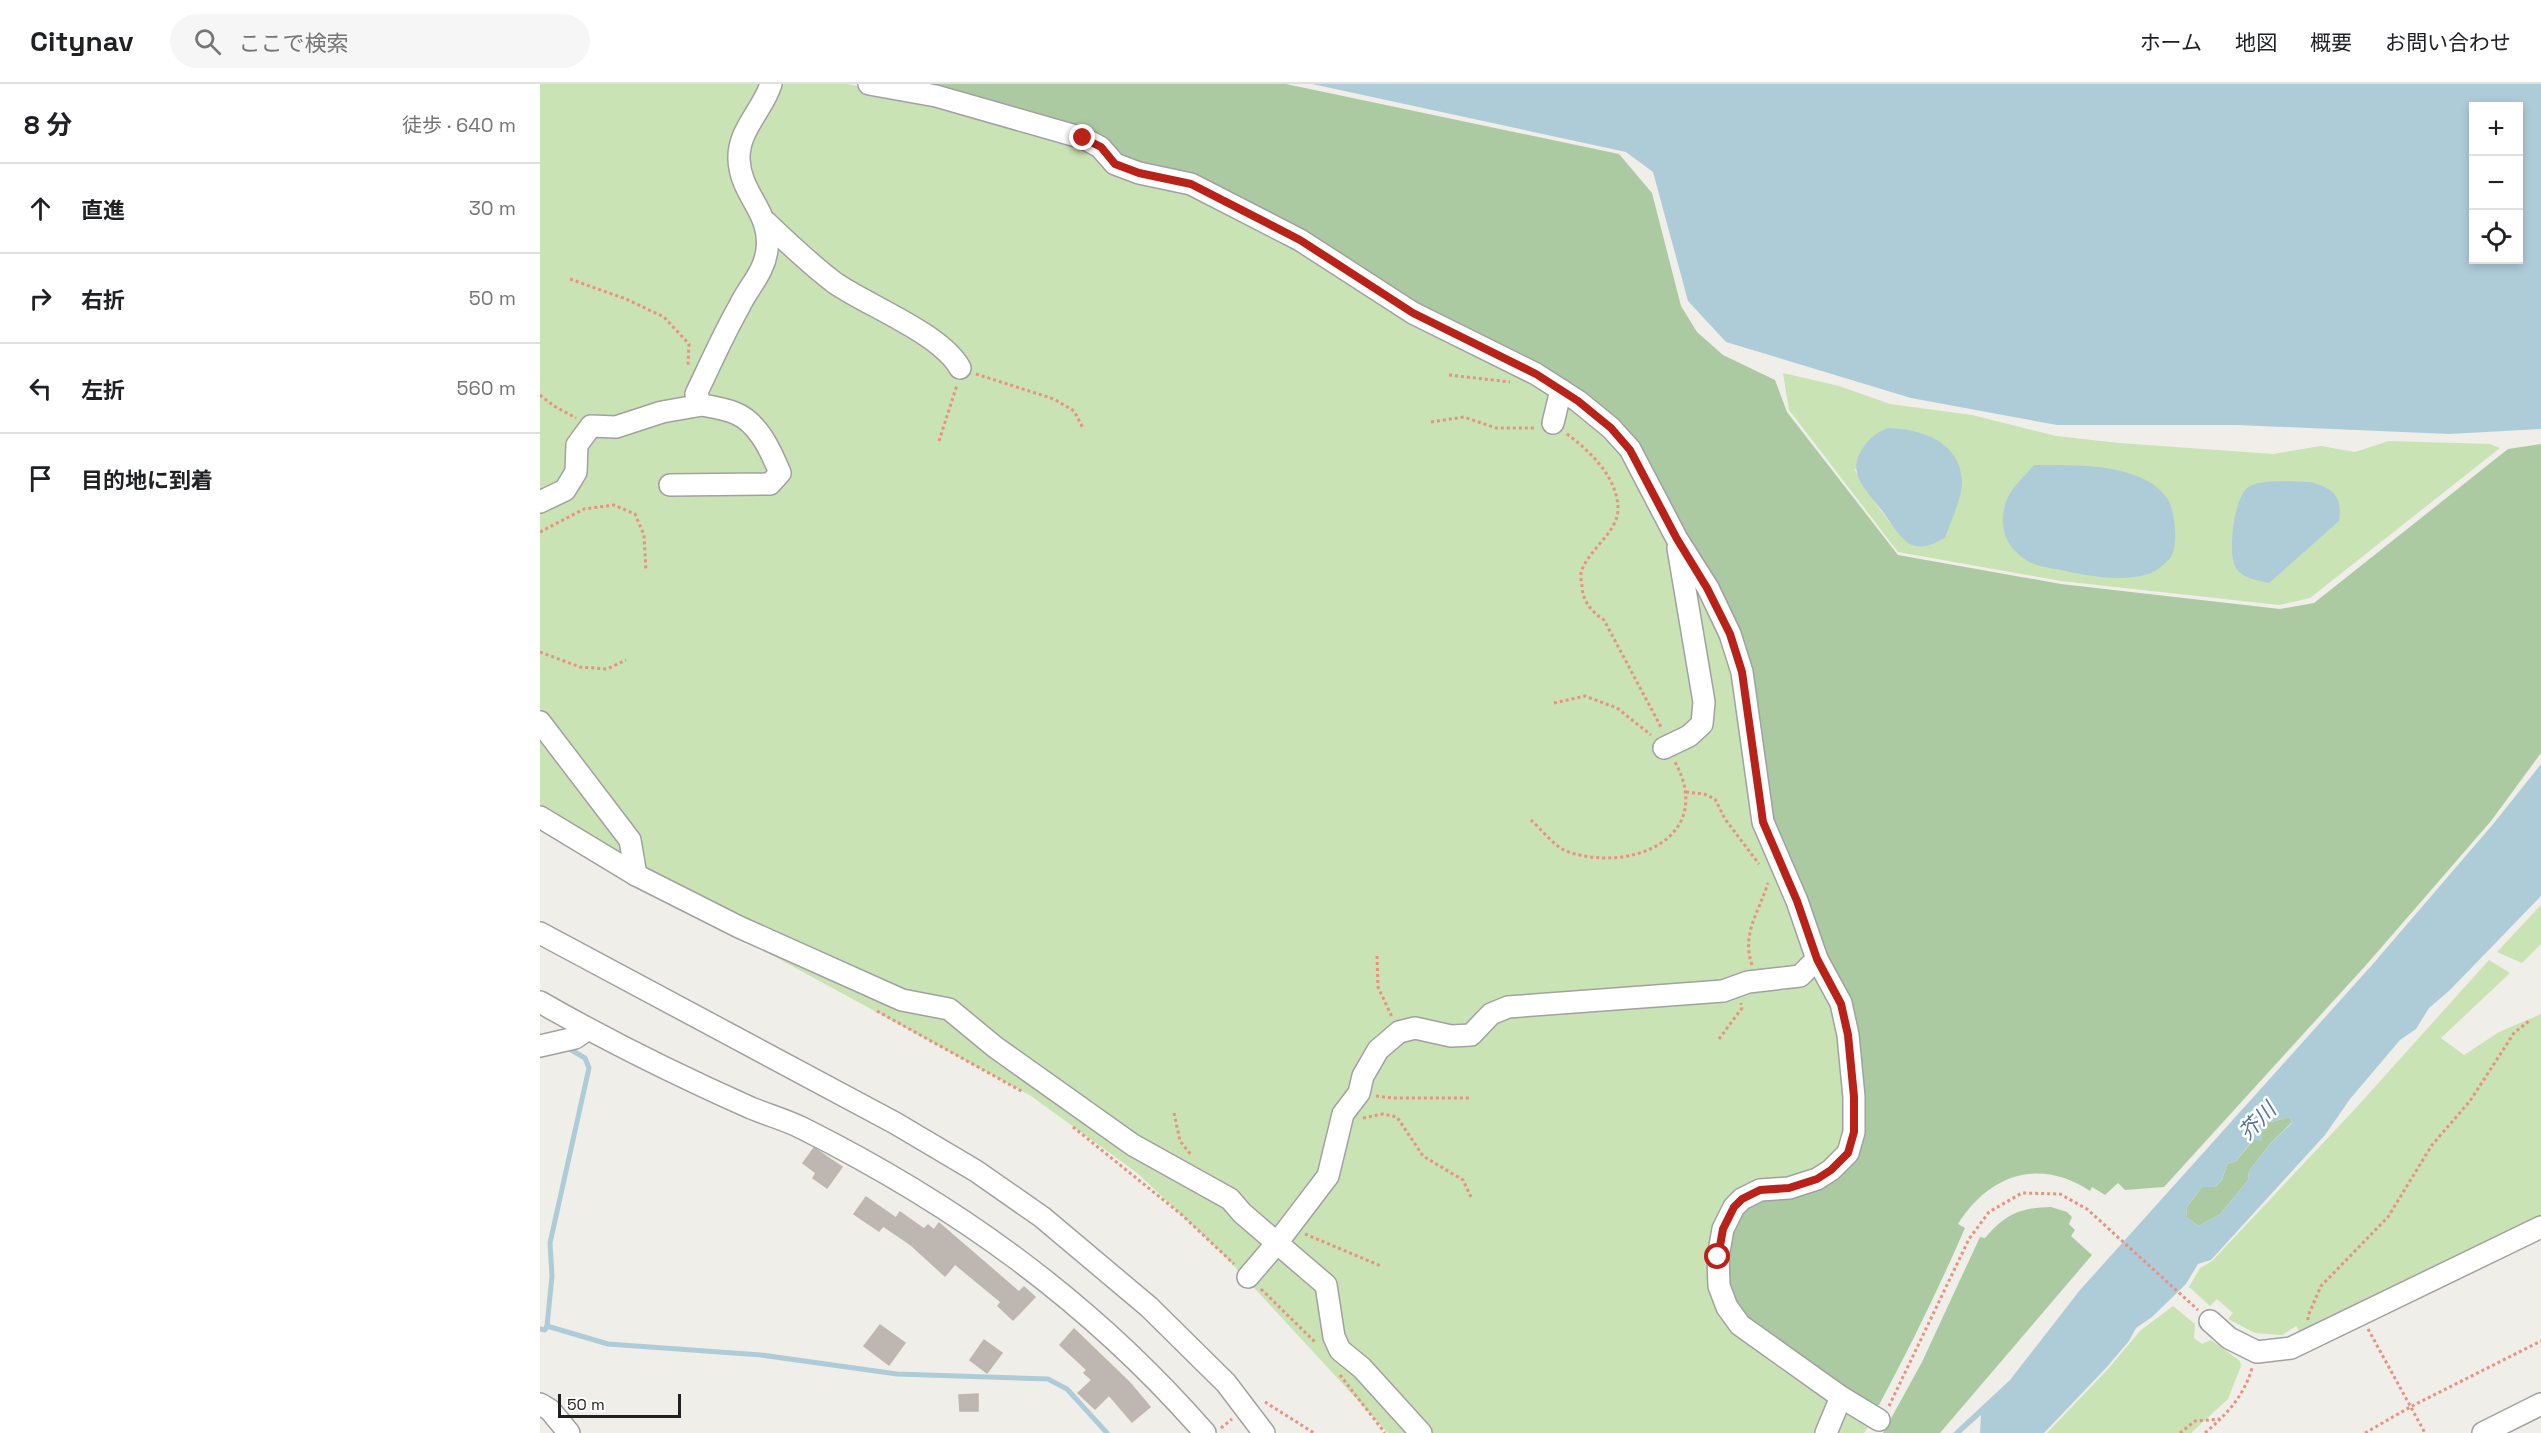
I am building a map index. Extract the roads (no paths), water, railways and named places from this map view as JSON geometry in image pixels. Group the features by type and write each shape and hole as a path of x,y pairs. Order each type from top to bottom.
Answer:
{"street":[{"path":"771,84 768,94 745,131 739,159 745,186 766,222 836,283 938,344 960,368"},
{"path":"869,84 936,96 1083,138 1101,147 1115,164 1139,173 1191,184 1300,240 1413,313 1536,374 1611,428 1630,450 1730,634 1742,672 1763,822 1797,901 1817,959 1841,1004 1848,1035 1854,1108 1854,1132 1848,1153 1831,1170 1817,1179 1789,1188 1760,1190 1742,1199 1734,1207 1723,1229 1718,1257 1719,1286 1727,1307 1740,1325 1841,1397 1879,1420"},
{"path":"702,405 696,394 740,304 763,269 768,247 766,222"},
{"path":"1553,423 1561,390"},
{"path":"540,502 565,490 576,472 577,445 591,426 616,427 662,412 702,405 735,412 752,423 780,473 770,484 670,484"},
{"path":"1667,746 1689,736 1702,724 1704,702 1677,539"},
{"path":"540,722 630,840 636,874"},
{"path":"540,817 636,874 739,927 902,1000 949,1009 995,1047 1132,1145 1230,1198 1242,1213 1326,1285 1334,1337 1340,1350 1362,1368 1421,1433"},
{"path":"540,933 895,1123 976,1171 1042,1217 1149,1307 1226,1383 1264,1433"},
{"path":"1248,1276 1277,1244 1328,1176 1343,1114 1354,1100 1363,1076 1378,1050 1399,1032 1415,1028 1451,1036 1471,1035 1491,1014 1508,1007 1724,991 1753,981 1800,976 1817,959"},
{"path":"540,1002 588,1029 752,1108 800,1127 959,1216 1061,1293 1113,1339 1205,1433"},
{"path":"540,1046 575,1038 588,1029"},
{"path":"2211,1321 2229,1338 2257,1352 2292,1348 2541,1227"},
{"path":"1827,1433 1841,1397"},
{"path":"540,1404 550,1410 569,1433"},
{"path":"2483,1433 2541,1404"}],"water":[{"path":"1312,84 2541,84 2541,429 2449,434 2237,425 2057,425 1911,398 1726,342 1688,301 1653,172 1626,152"},
{"path":"1888,428 1913,431 1937,440 1954,456 1960,467 1962,487 1945,538 1930,545 1922,547 1909,544 1865,489 1857,474 1858,457 1863,448 1874,436"},
{"path":"2034,465 2106,468 2141,478 2156,486 2170,503 2174,518 2175,543 2170,558 2163,566 2151,573 2121,578 2089,576 2034,564 2024,559 2016,552 2006,536 2003,527 2004,507 2010,493"},
{"path":"2310,482 2325,487 2335,494 2339,505 2339,521 2269,583 2242,575 2233,561 2232,539 2235,514 2242,494 2247,488 2259,483"},
{"name":"芥川","path":"2541,764 2541,896 2450,990 2429,1008 2416,1029 2400,1040 2350,1099 2325,1135 2211,1260 2198,1264 2186,1284 2152,1317 2136,1328 2129,1341 2106,1368 2044,1433 1980,1433 1981,1415 1961,1433 1953,1433 2010,1380 2080,1290 2372,965 2494,823","holes":["2289,1117 2292,1123 2270,1144 2249,1171 2248,1180 2220,1214 2199,1226 2186,1217 2187,1207 2202,1187 2215,1187 2222,1180 2227,1164 2236,1161 2253,1140 2262,1141 2262,1132 2268,1123"]}],"waterway":[{"path":"547,1326 552,1276 550,1243 589,1068 585,1058 566,1047"},
{"path":"540,1329 545,1330 547,1326 608,1344 761,1355 897,1374 1048,1379 1067,1389 1107,1433"}]}
